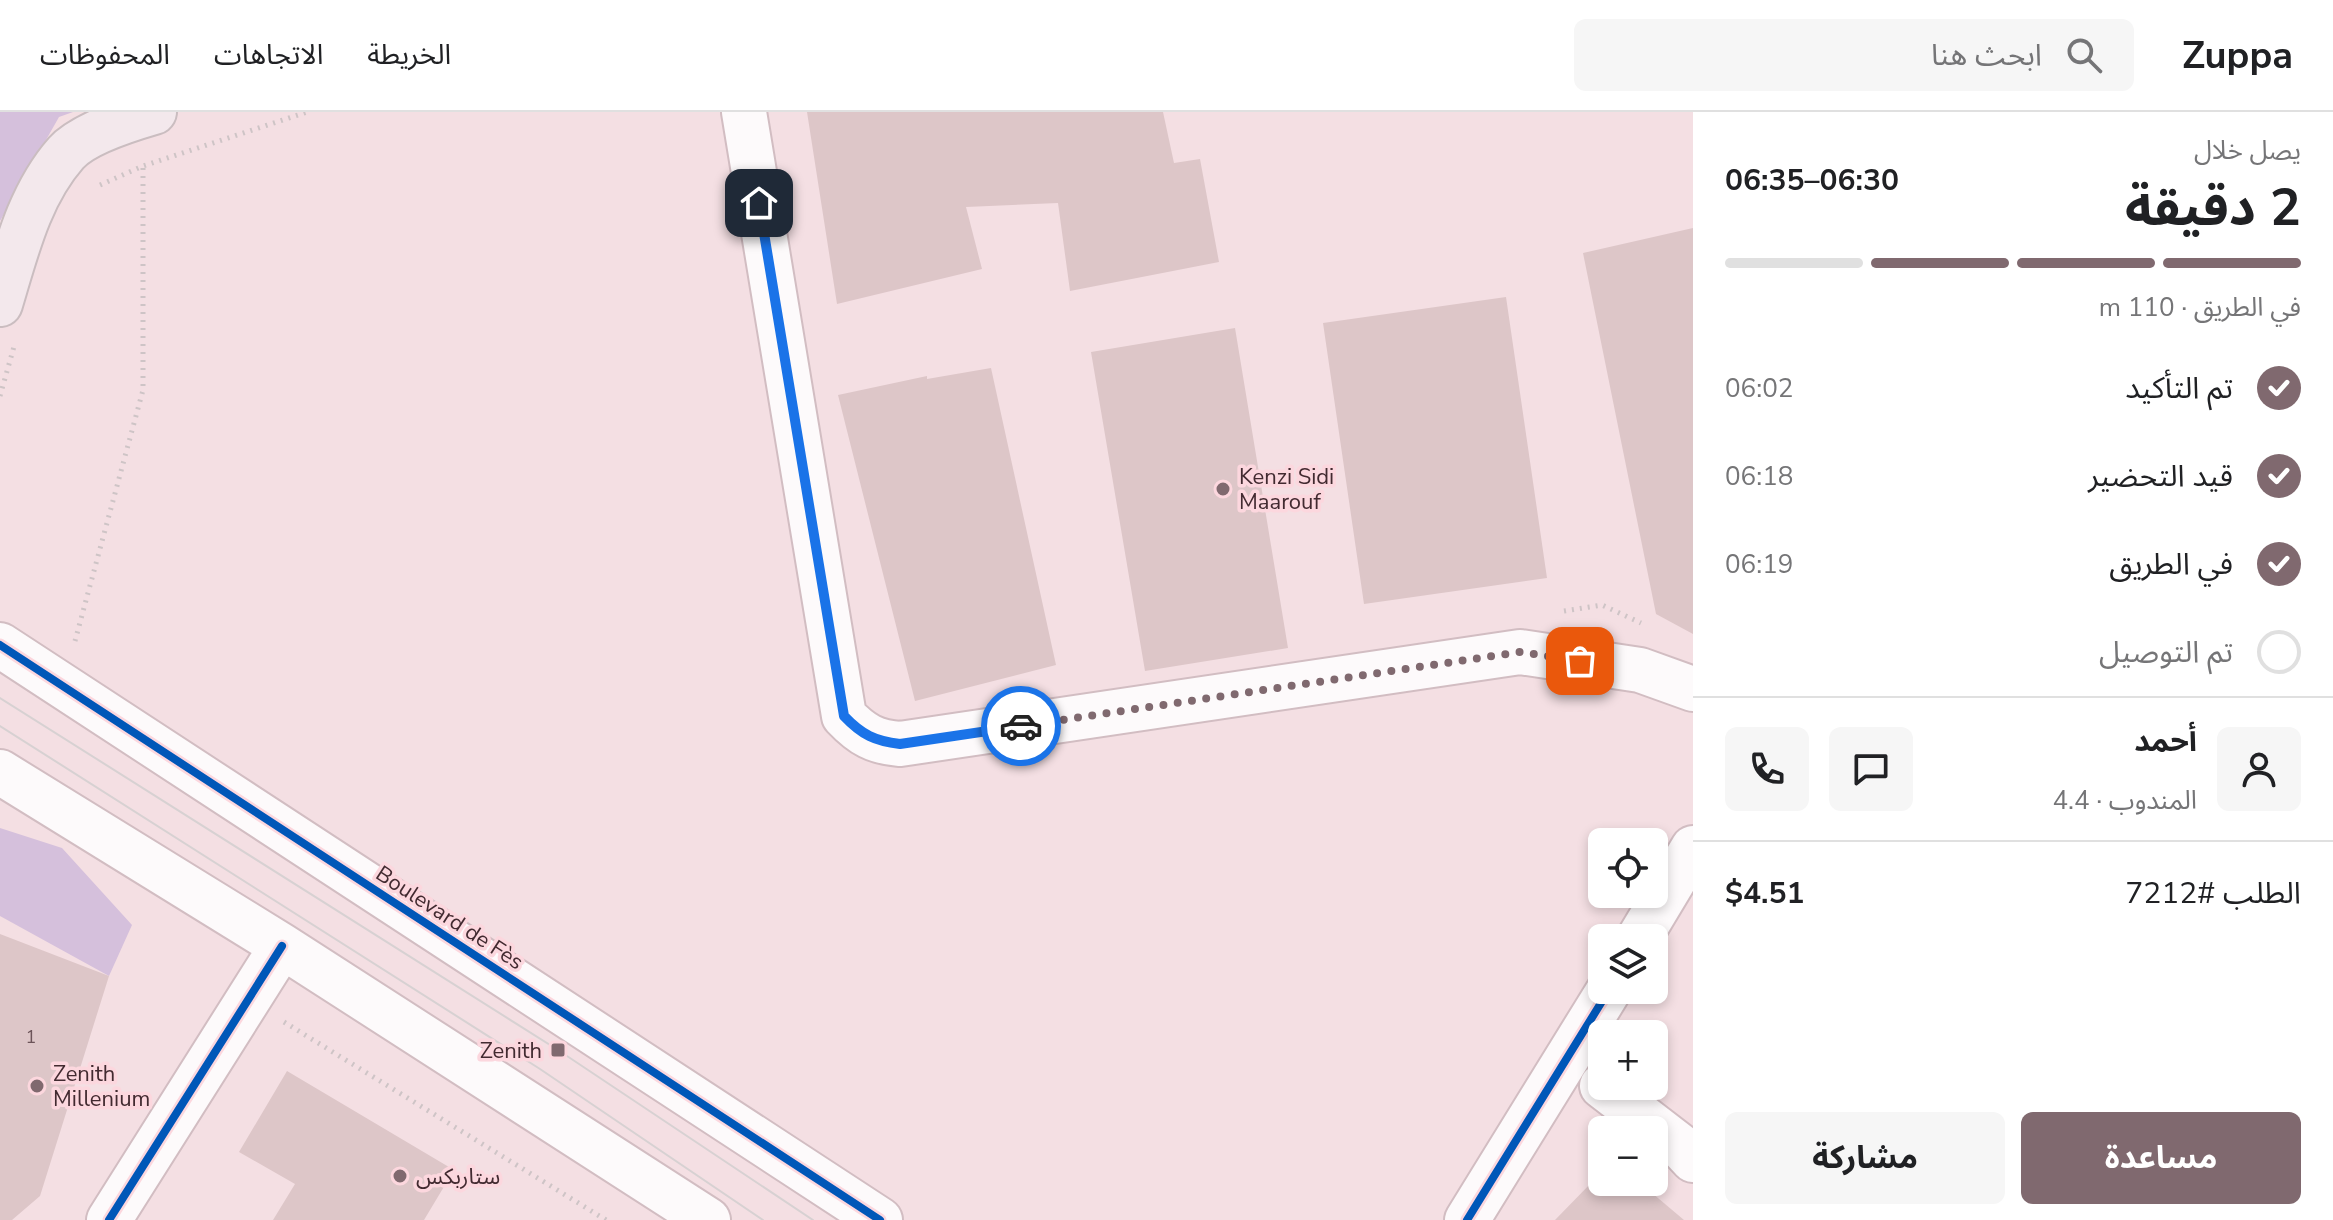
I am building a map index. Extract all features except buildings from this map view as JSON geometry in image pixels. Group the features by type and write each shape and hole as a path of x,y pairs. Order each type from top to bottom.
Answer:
{"main road":[{"path":"8,322 31,206 68,151 117,122 154,112"}],"street":[{"path":"744,112 844,716 861,734 880,742 900,744 1520,652 1640,670 1693,689"},
{"name":"Boulevard de Fès","path":"0,645 880,1220"},
{"path":"0,772 282,946 708,1220"},
{"path":"1647,924 1693,848"},
{"path":"109,1220 282,946"},
{"path":"1467,1220 1600,1004"},
{"path":"1567,1059 1588,1075"},
{"path":"1620,1100 1680,1146 1693,1160"}],"path":[{"path":"88,191 143,166 307,112"},
{"path":"73,650 143,390 143,166"},
{"path":"0,396 8,322"},
{"path":"1555,613 1602,605 1654,629"}],"shaded area":[{"path":"0,112 73,112 59,117 0,221"},
{"path":"0,828 62,848 132,925 109,976 0,916"}],"tram line":[{"path":"0,698 558,1050 813,1220"},
{"path":"0,726 540,1069 763,1220"}],"cycle path":[{"path":"0,645 880,1220"},
{"path":"109,1220 282,946"},
{"path":"1467,1220 1600,1004"}],"way so far":[{"path":"1021,726 1520,652 1580,661"}],"place":[{"name":"Kenzi Sidi Maarouf","path":"1223,489"},
{"name":"Zenith","path":"558,1050"},
{"name":"Zenith Millenium","path":"37,1086"},
{"name":"ستاربكس","path":"400,1176"}],"route":[{"path":"759,203 844,716 861,734 880,742 900,744 1021,726"}]}
